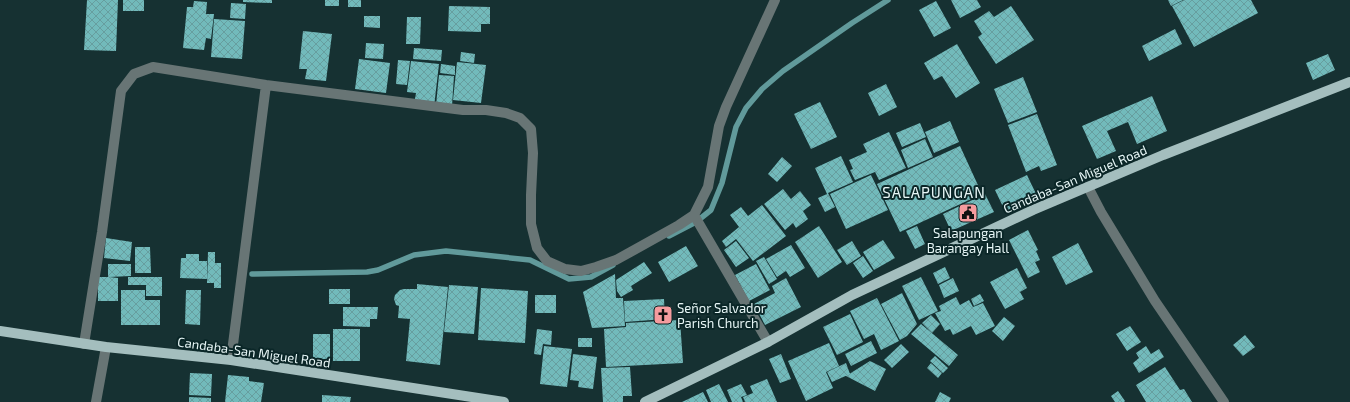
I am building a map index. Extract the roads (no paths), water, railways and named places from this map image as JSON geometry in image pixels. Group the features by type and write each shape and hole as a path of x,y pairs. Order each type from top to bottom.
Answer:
{"main road":[{"name":"Candaba-San Miguel Road","path":"645,402 768,342 852,295 1033,210 1163,155 1350,82"},
{"name":"Candaba-San Miguel Road","path":"0,330 106,347 231,360 504,402"}],"street":[{"path":"84,344 102,232 121,91 134,74 153,67 266,85 463,110 486,110 506,113 520,118 531,129 533,153 531,224 535,241 547,261 565,269 581,272 616,260 695,216 708,188 719,126 726,107 775,0"},
{"path":"231,360 266,85"},
{"path":"1088,187 1101,212 1155,301 1224,402"},
{"path":"695,216 768,342"},
{"path":"96,402 106,347"}],"waterway":[{"path":"669,236 696,222 711,210 722,183 736,127 746,108 762,89 783,71 888,0"},
{"path":"252,274 367,272 378,270 414,255 446,251 530,260 569,279 591,277 613,265"}],"place":[{"name":"Salapungan Barangay Hall","path":"968,213"},
{"name":"Señor Salvador Parish Church","path":"663,315"}],"district":[{"name":"SALAPUNGAN","path":"934,192"}]}
